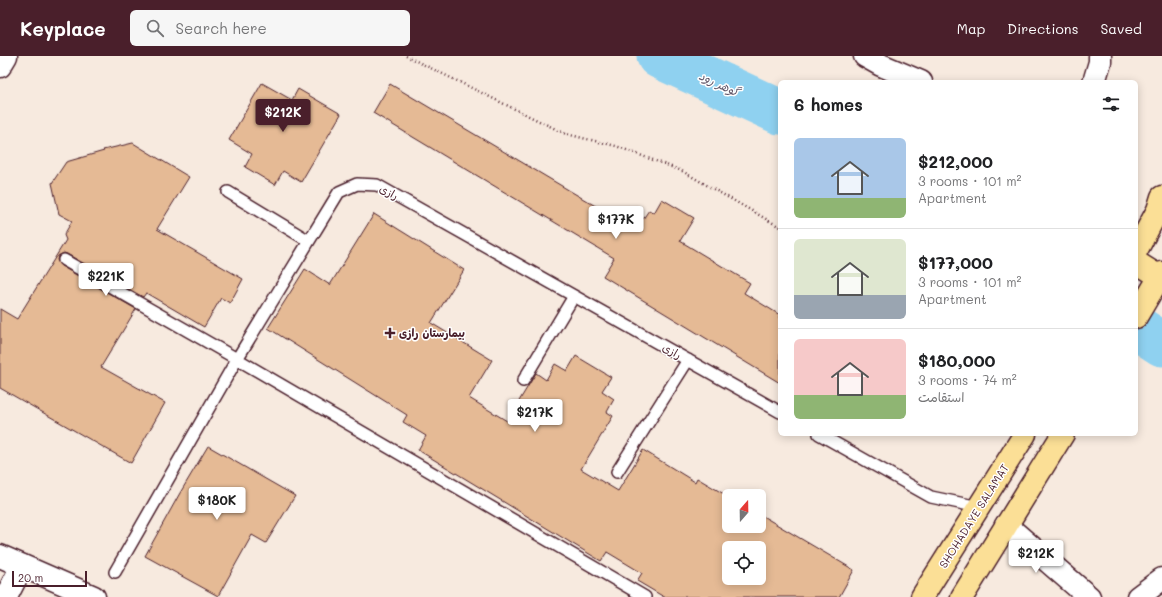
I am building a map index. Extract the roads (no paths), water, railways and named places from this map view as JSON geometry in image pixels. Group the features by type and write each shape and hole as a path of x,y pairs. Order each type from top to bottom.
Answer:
{"main road":[{"path":"1138,247 1158,210 1162,197"},
{"path":"1138,264 1158,280 1138,314"},
{"name":"SHOHADAYE SALAMAT","path":"922,597 1024,436"},
{"path":"962,597 1062,436"},
{"path":"979,507 1006,525"}],"street":[{"path":"0,66 6,56"},
{"path":"865,56 916,80"},
{"path":"1095,80 1100,62 1100,56"},
{"path":"1006,525 1089,597"},
{"path":"0,556 94,597"},
{"path":"6,597 22,566"},
{"path":"1138,597 1162,579"}],"lane":[{"name":"رازی","path":"115,572 237,359 339,192 357,184 378,185 778,411"},
{"path":"228,192 309,241"},
{"path":"64,260 645,597"},
{"path":"523,381 574,296"},
{"path":"617,472 688,360"},
{"path":"823,436 931,497 979,507"}],"waterway":[{"name":"گوهر رود","path":"659,56 778,111"},
{"name":"گوهر رود","path":"1138,328 1162,344"}],"place":[{"name":"بیمارستان رازی","path":"390,333"}]}
